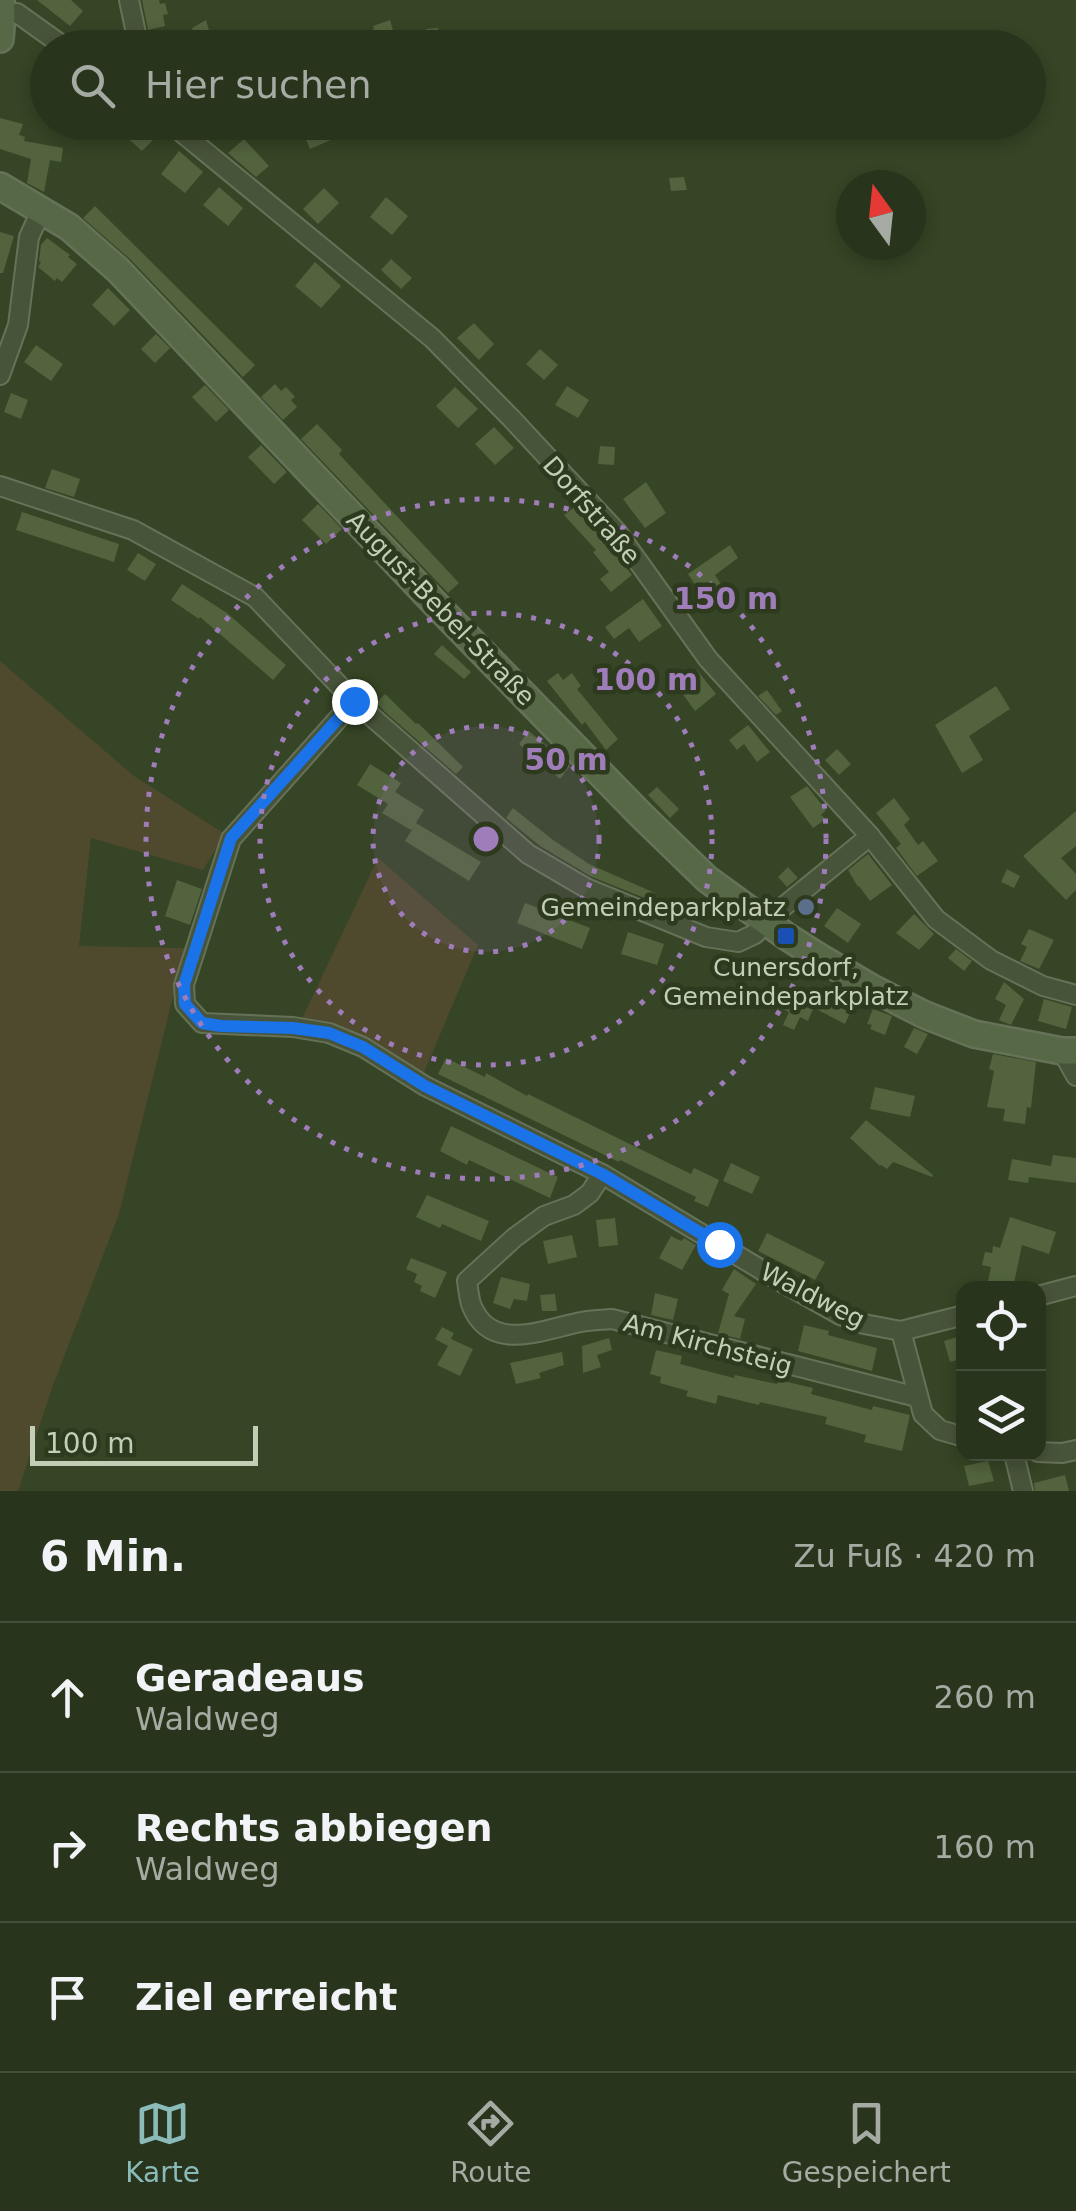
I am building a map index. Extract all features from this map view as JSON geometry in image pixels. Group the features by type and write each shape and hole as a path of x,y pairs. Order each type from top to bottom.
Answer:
{"main road":[{"name":"August-Bebel-Straße","path":"0,186 69,227 118,270 429,597 707,879 786,936 870,988 924,1015 974,1034 1069,1051"}],"street":[{"path":"129,0 135,30"},
{"path":"1,18 18,14 41,30"},
{"name":"Dorfstraße","path":"191,140 432,338 497,404 617,532 708,659 870,836 936,920 991,960 1043,986 1076,995"},
{"path":"0,375 18,324 29,238 42,209"},
{"path":"0,486 134,530 254,597 354,701 528,854 586,888 706,938 738,942 755,934 870,836"},
{"name":"Waldweg","path":"354,701 231,838 184,985 185,1004 202,1023 329,1033 363,1047 425,1086 602,1174 840,1315 901,1331 956,1317"},
{"path":"1069,1051 1076,1076"},
{"name":"Am Kirchsteig","path":"602,1174 590,1193 574,1205 544,1216 467,1281 472,1306 484,1323 501,1334 514,1336 612,1318 916,1397"},
{"path":"1046,1294 1076,1286"},
{"path":"901,1331 923,1414 940,1430 956,1435"},
{"path":"1046,1452 1076,1450"},
{"path":"1016,1461 1023,1491"}],"shaded area":[{"path":"0,661 134,776 225,834 203,870 91,838 79,946 185,948 119,1214 52,1388 18,1491 0,1491"},
{"path":"378,858 478,945 422,1077 300,1023"}],"building":[{"path":"37,0 71,0 83,11 70,26"},
{"path":"142,0 165,3 165,26 148,30"},
{"path":"206,20 209,30 193,30"},
{"path":"390,20 393,30 372,30 373,26"},
{"path":"0,118 23,124 19,135 25,137 24,141 63,148 61,162 50,160 44,192 27,183 31,159 0,149"},
{"path":"130,140 153,140 142,151"},
{"path":"245,140 269,166 256,177 228,153"},
{"path":"306,140 331,140 310,149"},
{"path":"179,151 203,172 185,193 161,174"},
{"path":"684,177 687,190 671,191 669,178"},
{"path":"219,187 243,208 228,226 203,205"},
{"path":"324,188 339,203 318,224 303,209"},
{"path":"386,197 408,216 392,235 370,217"},
{"path":"95,206 255,365 243,377 130,259 83,218"},
{"path":"0,232 14,236 3,273 0,273"},
{"path":"47,238 77,264 62,282 38,267 41,245"},
{"path":"391,259 412,278 401,289 381,270"},
{"path":"315,262 341,286 321,308 295,286"},
{"path":"108,288 130,310 114,326 92,305"},
{"path":"474,323 494,344 479,360 457,338"},
{"path":"156,334 170,348 155,363 141,349"},
{"path":"36,345 63,364 51,381 24,362"},
{"path":"540,349 558,365 544,380 526,364"},
{"path":"275,384 281,391 286,387 295,397 291,400 297,407 283,420 261,397"},
{"path":"205,385 229,410 216,422 192,397"},
{"path":"567,386 589,400 578,418 555,405"},
{"path":"455,387 478,409 458,428 436,406"},
{"path":"11,393 28,400 21,419 4,412"},
{"path":"317,424 342,450 339,454 459,583 448,593 301,439"},
{"path":"494,427 514,448 495,465 475,444"},
{"path":"261,445 287,472 274,484 248,457"},
{"path":"600,446 615,447 614,465 598,464"},
{"path":"52,469 80,479 74,497 45,488"},
{"path":"646,482 666,513 645,528 623,499"},
{"path":"318,504 342,529 326,544 302,520"},
{"path":"576,506 632,575 611,592 600,579 609,572 593,552 596,550 564,515"},
{"path":"22,512 119,544 114,562 16,530"},
{"path":"730,545 738,558 715,575 724,589 706,601 688,574"},
{"path":"138,553 156,564 145,581 127,570"},
{"path":"182,584 227,613 286,665 273,680 200,617 171,600"},
{"path":"643,599 662,626 639,642 629,628 614,639 605,627"},
{"path":"442,645 471,672 464,679 434,654"},
{"path":"697,670 716,694 695,711 676,685"},
{"path":"558,673 563,680 572,673 581,686 577,689 618,739 606,750 547,681"},
{"path":"996,686 1010,709 969,736 983,760 962,773 935,725"},
{"path":"767,690 782,711 776,715 758,696"},
{"path":"385,694 463,767 456,774 376,703"},
{"path":"748,725 770,752 757,762 744,744 737,750 729,740"},
{"path":"529,731 570,766 560,779 519,744"},
{"path":"837,749 851,764 839,775 825,760"},
{"path":"370,764 401,783 395,792 424,810 416,823 481,862 469,881 405,841 413,828 382,813 388,804 357,785"},
{"path":"807,786 826,810 821,815 826,819 813,828 790,797"},
{"path":"657,787 679,809 670,818 648,795"},
{"path":"894,798 910,819 904,825 918,845 923,841 938,861 917,876 896,848 901,844 876,813"},
{"path":"513,808 589,864 655,893 652,901 592,877 540,846 506,818"},
{"path":"1076,811 1076,846 1061,858 1076,874 1076,890 1066,900 1023,856"},
{"path":"868,854 892,885 870,901 848,870"},
{"path":"788,867 798,878 787,887 778,877"},
{"path":"1007,869 1020,876 1014,888 1001,882"},
{"path":"177,880 202,889 190,925 165,916"},
{"path":"525,903 590,928 582,949 517,923"},
{"path":"837,908 861,924 848,943 824,926"},
{"path":"914,914 934,934 919,950 896,933"},
{"path":"1029,929 1054,940 1039,969 1020,961 1027,947 1021,944"},
{"path":"628,932 664,944 657,965 621,954"},
{"path":"956,949 972,961 964,971 948,958"},
{"path":"1004,982 1024,999 1011,1025 999,1020 1006,1005 995,999"},
{"path":"789,993 815,1004 808,1021 800,1017 794,1030 783,1025 789,1012 782,1009"},
{"path":"823,996 851,1011 845,1024 816,1009"},
{"path":"1044,999 1072,1007 1066,1029 1038,1021"},
{"path":"873,1009 892,1016 885,1035 867,1024"},
{"path":"914,1028 928,1034 917,1054 904,1047"},
{"path":"993,1054 1036,1062 1031,1108 1027,1107 1025,1124 1003,1121 1005,1109 987,1107"},
{"path":"446,1058 485,1077 486,1073 691,1174 694,1168 719,1180 708,1207 694,1201 696,1197 438,1074"},
{"path":"875,1087 915,1096 910,1117 870,1109"},
{"path":"866,1120 932,1177 893,1162 887,1169 880,1166 850,1138"},
{"path":"451,1126 558,1177 550,1198 469,1160 467,1165 440,1151"},
{"path":"1053,1155 1076,1158 1076,1183 1029,1177 1028,1183 1008,1180 1012,1159 1051,1166"},
{"path":"731,1163 760,1177 752,1194 723,1181"},
{"path":"427,1195 489,1221 481,1241 416,1217"},
{"path":"1010,1217 1056,1232 1049,1254 1022,1245 1014,1281 988,1281 991,1267 982,1265 985,1252 992,1253 993,1246 1000,1248"},
{"path":"615,1218 618,1245 599,1247 596,1220"},
{"path":"767,1233 825,1262 815,1280 758,1251"},
{"path":"572,1235 577,1257 548,1264 543,1241"},
{"path":"671,1236 696,1245 682,1270 659,1258"},
{"path":"411,1258 447,1272 435,1298 420,1291 422,1286 414,1282 417,1274 406,1269"},
{"path":"734,1269 756,1284 734,1316 745,1319 740,1339 718,1333 729,1294 722,1290"},
{"path":"501,1277 530,1284 527,1301 514,1299 510,1309 493,1303"},
{"path":"655,1293 678,1299 673,1320 651,1315"},
{"path":"555,1294 557,1311 542,1311 540,1295"},
{"path":"804,1325 877,1348 872,1371 798,1351"},
{"path":"442,1327 454,1333 451,1339 473,1349 460,1376 437,1365 448,1346 435,1339"},
{"path":"956,1337 956,1360 950,1362 944,1341"},
{"path":"609,1338 612,1350 597,1355 601,1367 583,1373 582,1346"},
{"path":"656,1350 682,1356 680,1364 734,1378 735,1375 777,1384 779,1380 813,1388 811,1394 910,1415 902,1451 864,1442 866,1435 825,1424 827,1417 718,1395 716,1404 686,1396 688,1391 660,1383 661,1377 650,1374"},
{"path":"562,1352 564,1365 539,1373 541,1378 516,1384 510,1363"},
{"path":"988,1461 994,1481 969,1486 964,1466"},
{"path":"1065,1475 1069,1491 1035,1491 1034,1483"}],"place":[{"name":"Gemeindeparkplatz","path":"806,907"},
{"name":"Cunersdorf, Gemeindeparkplatz","path":"786,936"}],"route":[{"path":"354,701 231,838 184,985 185,1004 202,1023 329,1033 363,1047 425,1086 602,1174 719,1244"}]}
